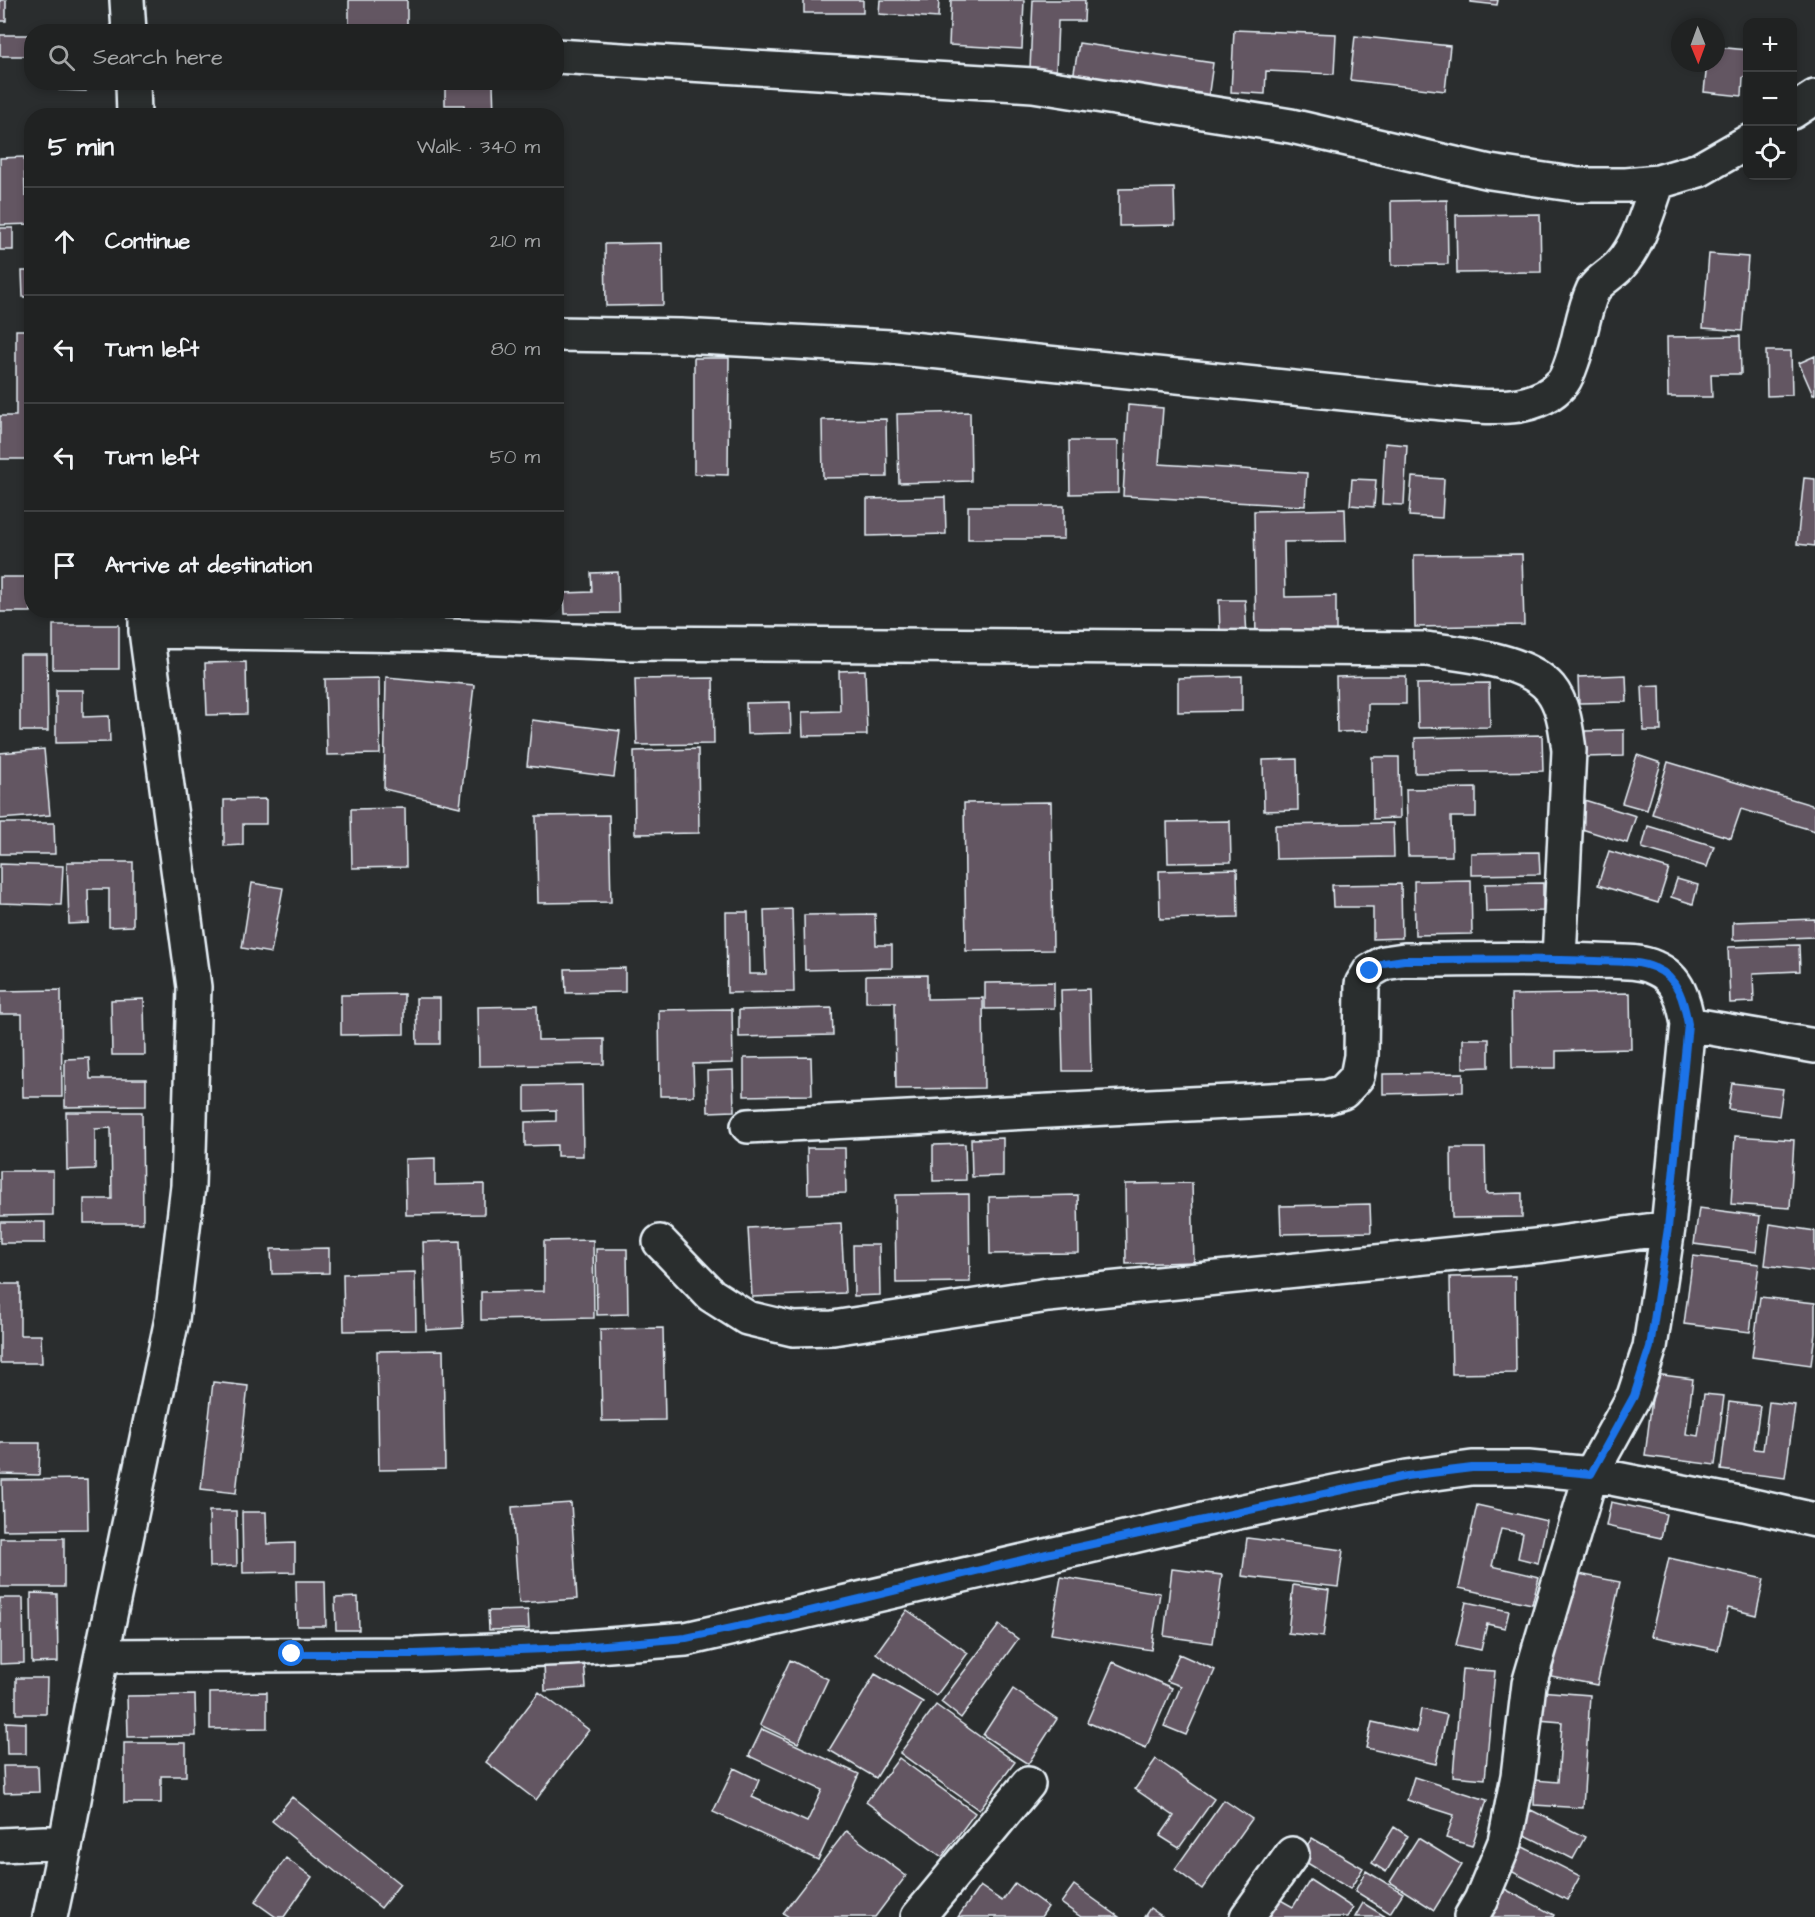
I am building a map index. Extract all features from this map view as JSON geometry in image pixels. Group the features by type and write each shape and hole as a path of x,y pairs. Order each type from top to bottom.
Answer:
{"street":[{"path":"127,0 128,24"},
{"path":"564,56 1033,84 1291,126 1490,172 1578,185 1658,182 1700,170 1743,145"},
{"path":"132,90 134,108"},
{"path":"1797,109 1815,97"},
{"path":"564,334 680,336 891,347 1432,402 1495,407 1525,404 1548,396 1564,380 1574,356 1586,306 1595,287 1620,264 1640,232 1658,182"},
{"path":"50,1917 96,1682 172,1319 188,1186 194,987 146,621 424,635 625,642 1426,649 1481,656 1527,671 1550,688 1564,716 1569,750 1559,959"},
{"path":"748,1126 1327,1097 1343,1092 1357,1077 1360,1056 1362,984 1370,971 1384,963 1404,960 1559,959 1638,963 1656,968 1670,978 1682,995 1688,1024 1668,1228 1650,1347 1634,1396 1591,1474 1529,1684 1518,1776 1505,1842 1481,1900 1471,1917"},
{"path":"1688,1024 1815,1046"},
{"path":"660,1242 711,1295 747,1318 794,1329 833,1328 1048,1295 1545,1245 1668,1228"},
{"path":"102,1656 415,1654 570,1648 686,1638 810,1611 1051,1553 1407,1476 1472,1468 1528,1468 1591,1474 1815,1520"},
{"path":"918,1917 1028,1784"},
{"path":"0,1845 66,1842"},
{"path":"1247,1917 1292,1854"}],"building":[{"path":"0,0 6,0 6,21 0,21"},
{"path":"349,0 407,0 407,24 349,24"},
{"path":"804,0 863,0 863,13 804,13"},
{"path":"880,0 939,0 938,18 879,14"},
{"path":"951,0 1024,0 1022,49 949,45"},
{"path":"1033,0 1085,0 1084,21 1058,21 1056,71 1030,69"},
{"path":"1471,0 1498,0 1497,5 1471,2"},
{"path":"1234,30 1336,34 1334,74 1266,71 1265,94 1231,92"},
{"path":"0,35 24,35 24,56 0,56"},
{"path":"1355,36 1450,46 1445,91 1350,80"},
{"path":"1079,43 1213,63 1208,99 1073,78"},
{"path":"1725,48 1743,50 1742,96 1704,92 1706,72 1725,72"},
{"path":"445,90 493,90 494,108 464,108 464,105 445,105"},
{"path":"24,157 24,224 0,225 0,158"},
{"path":"1174,188 1175,225 1119,226 1119,189"},
{"path":"1447,200 1448,264 1392,265 1391,201"},
{"path":"1540,214 1541,272 1457,273 1456,215"},
{"path":"0,228 13,228 13,250 0,250"},
{"path":"662,243 663,305 606,306 605,244"},
{"path":"1709,254 1748,257 1742,331 1703,328"},
{"path":"22,271 24,271 24,297"},
{"path":"16,330 24,330 24,459 0,459 0,416 16,416"},
{"path":"1740,336 1741,374 1711,374 1712,397 1668,397 1667,337"},
{"path":"1766,351 1791,351 1792,395 1767,396"},
{"path":"1815,356 1815,394 1813,395 1799,363"},
{"path":"694,358 729,358 728,475 694,474"},
{"path":"1128,405 1163,408 1159,464 1307,473 1305,506 1123,496"},
{"path":"970,412 971,481 899,483 897,414"},
{"path":"886,419 887,477 823,478 822,420"},
{"path":"1069,441 1118,441 1118,493 1070,494"},
{"path":"1385,443 1407,445 1404,505 1382,504"},
{"path":"1412,477 1444,479 1442,518 1409,516"},
{"path":"1804,478 1815,479 1815,546 1797,544"},
{"path":"1352,479 1376,480 1374,507 1350,505"},
{"path":"945,497 946,534 867,536 867,499"},
{"path":"968,506 1064,506 1064,539 968,539"},
{"path":"1345,509 1346,541 1284,542 1285,597 1336,596 1336,639 1256,641 1254,511"},
{"path":"1522,554 1524,625 1415,627 1414,555"},
{"path":"618,572 619,613 565,614 564,593 592,592 591,573"},
{"path":"0,577 24,577 24,612 0,612"},
{"path":"1219,600 1245,600 1247,637 1220,637"},
{"path":"53,625 119,625 119,669 53,669"},
{"path":"20,655 47,655 48,731 20,731"},
{"path":"246,662 247,714 207,715 205,663"},
{"path":"865,670 867,735 803,736 802,712 840,711 839,671"},
{"path":"1626,675 1627,702 1579,703 1578,677"},
{"path":"1242,676 1242,711 1178,712 1178,678"},
{"path":"1406,676 1406,704 1368,704 1368,731 1337,732 1336,677"},
{"path":"386,677 474,685 460,807 384,789"},
{"path":"379,678 380,754 327,755 325,679"},
{"path":"713,678 714,744 637,745 635,679"},
{"path":"1489,683 1490,727 1418,728 1417,684"},
{"path":"1660,685 1661,731 1644,731 1642,686"},
{"path":"56,690 83,690 83,717 109,716 110,742 56,743"},
{"path":"790,702 791,733 747,734 746,703"},
{"path":"532,720 620,731 614,777 527,766"},
{"path":"1624,730 1624,756 1585,757 1585,731"},
{"path":"1542,735 1543,771 1415,773 1415,738"},
{"path":"44,749 50,815 0,819 0,753"},
{"path":"698,749 699,833 635,834 634,751"},
{"path":"1637,755 1661,763 1647,810 1622,803"},
{"path":"1372,757 1399,757 1400,818 1373,819"},
{"path":"1297,759 1298,810 1264,811 1263,760"},
{"path":"1668,762 1815,806 1815,831 1741,809 1731,838 1652,814"},
{"path":"1476,788 1476,817 1451,817 1452,856 1408,856 1406,789"},
{"path":"266,799 266,824 243,824 243,845 224,846 224,800"},
{"path":"1581,799 1636,816 1627,843 1572,826"},
{"path":"1051,802 1053,950 966,951 964,803"},
{"path":"405,808 406,867 352,868 351,809"},
{"path":"609,815 611,902 538,903 536,816"},
{"path":"1230,821 1231,862 1168,863 1167,822"},
{"path":"0,823 54,823 55,854 0,854"},
{"path":"1393,823 1394,857 1276,859 1275,825"},
{"path":"1648,826 1714,846 1707,867 1642,848"},
{"path":"1609,851 1669,869 1658,903 1598,885"},
{"path":"1539,852 1540,874 1471,875 1471,853"},
{"path":"67,862 133,862 133,926 109,927 109,889 88,889 89,923 69,924"},
{"path":"0,864 63,866 61,905 0,903"},
{"path":"1237,869 1238,917 1160,919 1159,871"},
{"path":"1677,879 1698,885 1693,904 1671,897"},
{"path":"1471,880 1472,934 1415,935 1414,881"},
{"path":"252,883 283,888 271,953 242,948"},
{"path":"1543,883 1543,911 1486,912 1485,884"},
{"path":"1401,884 1402,938 1373,939 1373,907 1333,907 1332,885"},
{"path":"792,909 794,992 727,993 726,912 748,912 749,974 766,974 764,910"},
{"path":"875,914 876,945 892,945 892,968 805,970 804,915"},
{"path":"1815,919 1815,937 1733,940 1733,922"},
{"path":"1799,945 1800,971 1753,973 1754,1002 1730,1003 1728,947"},
{"path":"625,968 625,992 566,993 565,969"},
{"path":"927,975 927,999 983,998 984,1088 896,1089 895,1002 866,1002 866,976"},
{"path":"1054,982 1054,1008 985,1009 985,983"},
{"path":"1089,989 1091,1071 1063,1071 1061,990"},
{"path":"61,990 62,1097 23,1097 22,1014 0,1014 0,991"},
{"path":"1630,993 1631,1049 1556,1051 1556,1068 1512,1068 1511,995"},
{"path":"404,994 404,1034 341,1035 341,995"},
{"path":"416,998 440,998 440,1044 417,1044"},
{"path":"144,999 145,1055 112,1055 111,1000"},
{"path":"537,1006 538,1040 604,1039 604,1064 479,1066 478,1007"},
{"path":"832,1008 833,1035 739,1037 739,1010"},
{"path":"732,1009 733,1063 693,1064 694,1096 660,1096 659,1010"},
{"path":"1463,1039 1489,1039 1489,1067 1463,1068"},
{"path":"811,1057 812,1095 744,1096 744,1058"},
{"path":"89,1058 90,1079 146,1079 146,1106 65,1107 65,1059"},
{"path":"733,1070 734,1111 708,1112 707,1071"},
{"path":"1463,1073 1463,1092 1383,1094 1383,1074"},
{"path":"1732,1083 1783,1089 1779,1116 1728,1109"},
{"path":"582,1085 583,1156 557,1156 557,1145 525,1146 525,1122 556,1121 556,1110 525,1111 525,1086"},
{"path":"66,1112 142,1112 143,1223 84,1223 84,1199 112,1199 111,1128 95,1129 95,1169 67,1170"},
{"path":"1735,1136 1794,1140 1790,1208 1731,1204"},
{"path":"1003,1138 1003,1176 972,1177 971,1139"},
{"path":"965,1144 966,1180 933,1181 933,1145"},
{"path":"807,1148 845,1148 846,1193 808,1194"},
{"path":"1451,1148 1485,1148 1486,1194 1522,1193 1522,1217 1452,1218"},
{"path":"435,1158 435,1185 484,1184 484,1214 406,1215 405,1159"},
{"path":"0,1171 53,1171 53,1215 0,1216"},
{"path":"1192,1183 1194,1262 1126,1264 1125,1184"},
{"path":"969,1194 970,1282 896,1283 895,1195"},
{"path":"1078,1195 1079,1253 990,1254 989,1197"},
{"path":"1370,1204 1371,1232 1281,1234 1280,1206"},
{"path":"1699,1208 1760,1216 1756,1252 1694,1244"},
{"path":"0,1222 45,1222 45,1243 0,1243"},
{"path":"841,1223 845,1293 752,1297 748,1228"},
{"path":"1770,1224 1815,1231 1815,1272 1765,1265"},
{"path":"593,1240 594,1318 481,1320 481,1292 544,1291 544,1241"},
{"path":"460,1241 463,1328 426,1330 423,1242"},
{"path":"853,1245 879,1245 880,1295 854,1296"},
{"path":"329,1248 329,1273 272,1274 271,1249"},
{"path":"596,1249 627,1249 628,1314 597,1315"},
{"path":"1693,1256 1759,1264 1750,1332 1684,1324"},
{"path":"415,1272 416,1330 344,1331 343,1274"},
{"path":"1515,1276 1516,1373 1452,1374 1450,1277"},
{"path":"0,1284 20,1284 20,1335 41,1335 42,1363 0,1363"},
{"path":"1760,1297 1815,1303 1815,1333 1811,1365 1752,1357"},
{"path":"663,1328 665,1420 602,1421 600,1329"},
{"path":"443,1350 445,1469 379,1470 377,1351"},
{"path":"1655,1374 1693,1379 1686,1434 1698,1436 1704,1394 1724,1396 1715,1465 1645,1456"},
{"path":"213,1382 248,1386 236,1493 201,1489"},
{"path":"1729,1402 1760,1406 1754,1449 1763,1450 1769,1402 1795,1405 1785,1478 1721,1470"},
{"path":"0,1443 40,1443 39,1475 0,1474"},
{"path":"87,1479 88,1529 3,1530 2,1480"},
{"path":"1611,1502 1666,1514 1661,1538 1606,1526"},
{"path":"571,1503 577,1599 519,1603 512,1507"},
{"path":"1477,1505 1547,1521 1538,1563 1518,1558 1523,1533 1501,1529 1492,1566 1539,1577 1532,1604 1459,1588"},
{"path":"209,1511 236,1511 237,1566 210,1567"},
{"path":"242,1512 266,1512 267,1544 295,1543 295,1572 243,1573"},
{"path":"0,1538 64,1538 64,1587 0,1587"},
{"path":"1247,1538 1343,1550 1338,1587 1242,1576"},
{"path":"1669,1558 1764,1579 1756,1615 1728,1608 1718,1650 1651,1636"},
{"path":"1172,1569 1222,1575 1213,1643 1164,1636"},
{"path":"1574,1573 1620,1582 1597,1685 1551,1676"},
{"path":"1061,1577 1160,1593 1151,1650 1051,1634"},
{"path":"296,1581 325,1581 326,1626 297,1626"},
{"path":"1293,1585 1329,1590 1323,1637 1288,1633"},
{"path":"31,1593 57,1594 58,1662 32,1663"},
{"path":"358,1597 359,1630 336,1630 335,1598"},
{"path":"0,1598 23,1598 24,1663 0,1664"},
{"path":"1466,1602 1509,1611 1505,1628 1487,1624 1481,1650 1456,1645"},
{"path":"528,1610 529,1629 489,1630 488,1611"},
{"path":"907,1610 968,1653 936,1696 876,1653"},
{"path":"999,1625 1018,1639 961,1718 941,1702"},
{"path":"1179,1654 1215,1670 1186,1735 1164,1726 1181,1686 1167,1681"},
{"path":"584,1659 586,1688 545,1691 544,1661"},
{"path":"790,1660 828,1679 798,1743 760,1725"},
{"path":"1113,1662 1172,1688 1146,1748 1087,1722"},
{"path":"1462,1669 1495,1671 1485,1779 1453,1776"},
{"path":"875,1674 923,1702 876,1778 829,1750"},
{"path":"16,1678 47,1678 46,1714 16,1714"},
{"path":"1013,1689 1057,1719 1028,1764 983,1735"},
{"path":"1539,1691 1590,1695 1583,1808 1534,1805 1535,1780 1558,1782 1562,1722 1538,1720"},
{"path":"267,1692 267,1728 210,1729 210,1693"},
{"path":"539,1692 589,1730 536,1800 486,1762"},
{"path":"195,1695 196,1736 128,1737 127,1696"},
{"path":"936,1705 1015,1762 979,1810 900,1753"},
{"path":"1421,1709 1447,1715 1436,1764 1366,1748 1372,1722 1417,1732"},
{"path":"6,1722 26,1723 26,1754 7,1754"},
{"path":"762,1729 859,1774 818,1860 713,1812 734,1768 759,1780 752,1797 807,1822 822,1790 749,1756"},
{"path":"124,1743 186,1743 186,1776 161,1776 161,1803 124,1803"},
{"path":"899,1758 975,1813 942,1857 866,1802"},
{"path":"1156,1759 1214,1799 1179,1848 1160,1836 1174,1816 1135,1789"},
{"path":"3,1766 38,1766 39,1792 4,1793"},
{"path":"1414,1777 1487,1800 1472,1846 1446,1838 1454,1815 1407,1800"},
{"path":"292,1797 400,1884 381,1908 272,1821"},
{"path":"1224,1800 1252,1819 1202,1889 1175,1869"},
{"path":"1531,1810 1585,1837 1573,1859 1519,1832"},
{"path":"1394,1827 1408,1836 1386,1872 1372,1863"},
{"path":"846,1831 906,1876 875,1917 789,1917 783,1913"},
{"path":"1312,1838 1363,1868 1350,1889 1299,1858"},
{"path":"1418,1838 1462,1865 1434,1910 1390,1882"},
{"path":"1517,1844 1580,1876 1567,1900 1505,1868"},
{"path":"286,1858 312,1877 284,1917 276,1917 255,1902"},
{"path":"1366,1871 1403,1893 1390,1913 1355,1891"},
{"path":"1310,1880 1353,1908 1347,1917 1265,1917 1277,1898 1293,1907"},
{"path":"1015,1883 1048,1907 1041,1917 958,1917 980,1886 1002,1901"},
{"path":"1074,1885 1119,1917 1081,1917 1061,1903"},
{"path":"1497,1885 1554,1915 1553,1917 1481,1917"},
{"path":"1363,1903 1386,1917 1355,1917"},
{"path":"1150,1908 1163,1917 1144,1917"}],"route":[{"path":"292,1654 415,1654 570,1648 686,1638 810,1611 1051,1553 1407,1476 1472,1468 1528,1468 1591,1474 1634,1396 1650,1347 1668,1228 1688,1024 1682,995 1670,978 1656,968 1638,963 1559,959 1404,960 1384,963 1370,971"}]}
